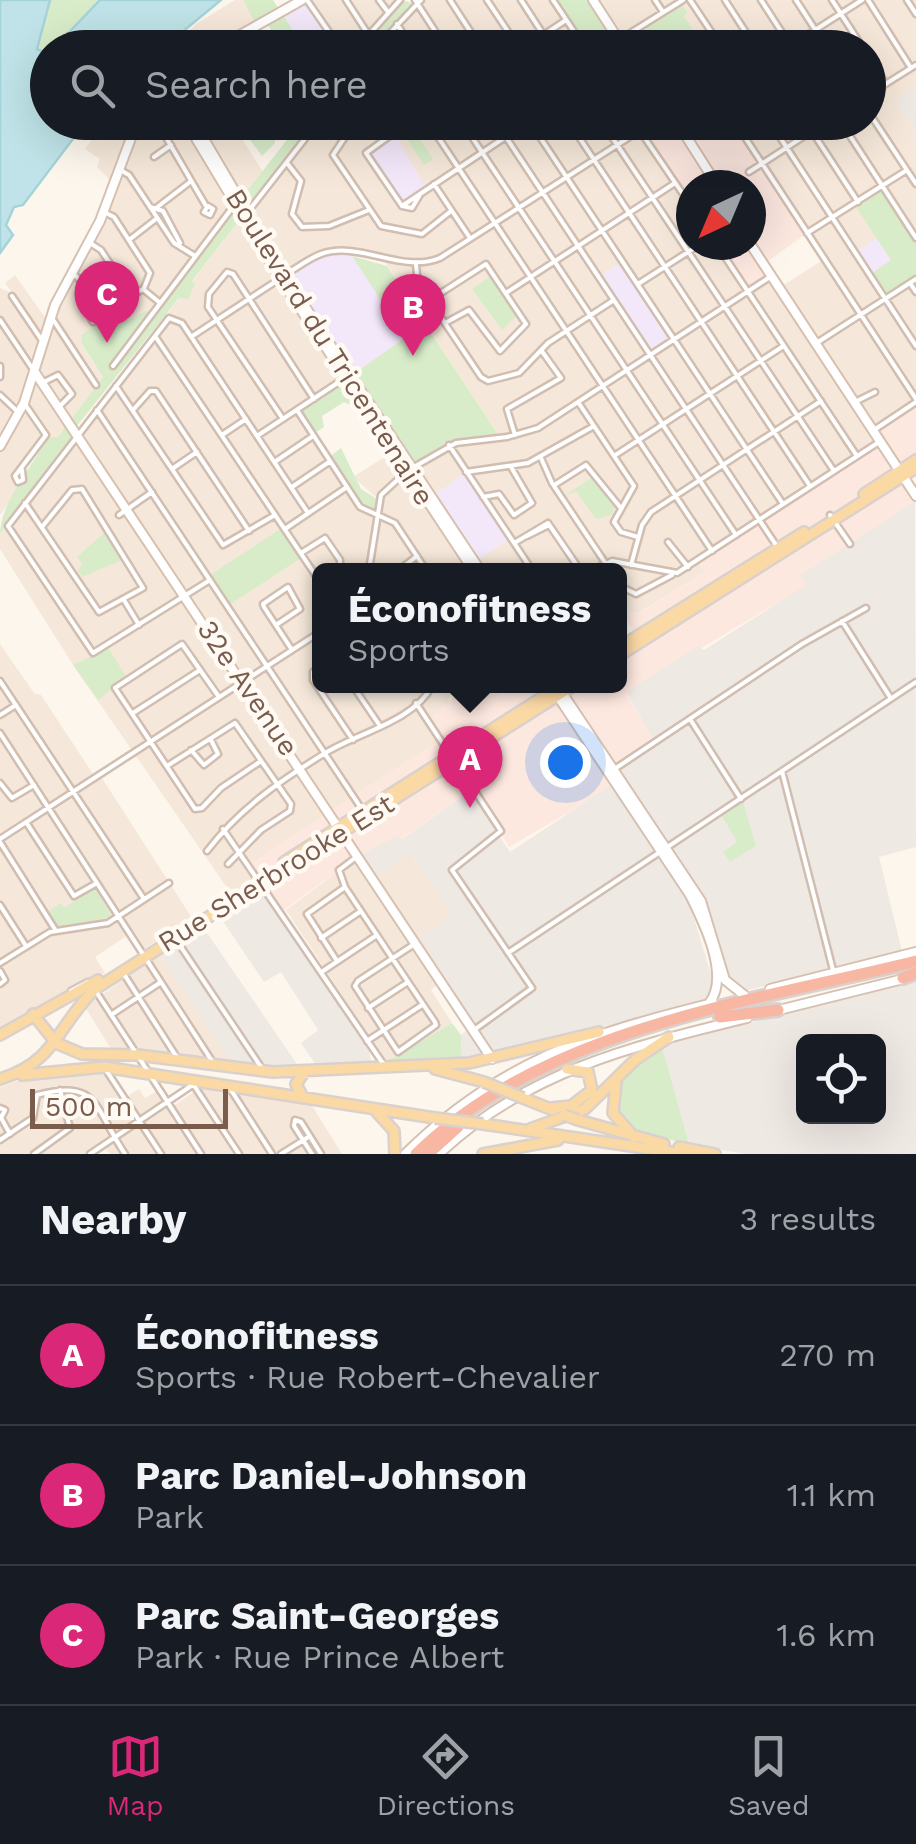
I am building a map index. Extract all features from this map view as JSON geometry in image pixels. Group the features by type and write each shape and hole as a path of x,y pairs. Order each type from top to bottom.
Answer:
{"highway":[{"path":"416,1154 474,1105 541,1066 607,1039 712,1011 913,971"},
{"path":"428,1154 492,1102 555,1066 759,992"},
{"path":"712,1011 778,1010"}],"main road":[{"path":"250,30 305,0"},
{"path":"596,0 615,30"},
{"path":"0,446 24,403 51,316 90,243 130,140"},
{"name":"Boulevard du Tricentenaire","path":"202,140 282,277 472,563"},
{"path":"686,140 706,170"},
{"path":"763,260 916,493"},
{"name":"32e Avenue","path":"34,370 492,1059"},
{"path":"627,647 916,464"},
{"name":"Rue Sherbrooke Est","path":"0,1035 66,995 122,971 551,693"},
{"path":"560,693 701,901 718,981 712,1011"},
{"name":"Rue Sherbrooke Est","path":"0,1080 34,1066 56,1042 94,986 260,881"},
{"path":"707,925 726,983 744,995"},
{"path":"33,1014 56,1042 82,1054 138,1056 216,1068 305,1071 428,1066 492,1059 599,1032 712,1011 744,995 916,952"},
{"path":"439,1154 509,1099 567,1069 913,971"},
{"path":"66,995 74,998 74,1012"},
{"path":"406,1154 451,1113 496,1082 599,1032"},
{"path":"528,1130 582,1111 637,1058 669,1037"},
{"path":"428,1066 484,1082 656,1152 684,1154"},
{"path":"0,1080 70,1067 104,1067 574,1138 716,1154"},
{"path":"550,1108 572,1106 592,1090 588,1072 567,1069"},
{"path":"304,1099 296,1086 305,1071"},
{"path":"617,1079 613,1113 641,1145"},
{"path":"372,1109 393,1128 394,1154"},
{"path":"482,1154 574,1138"}],"street":[{"path":"305,0 327,30"},
{"path":"346,0 365,30"},
{"path":"379,0 388,12"},
{"path":"372,30 400,0"},
{"path":"450,0 469,30"},
{"path":"487,0 509,30"},
{"path":"521,0 541,30"},
{"path":"553,0 573,30"},
{"path":"655,0 663,12"},
{"path":"640,30 682,0"},
{"path":"690,0 710,30"},
{"path":"726,0 745,30"},
{"path":"761,0 780,30"},
{"path":"796,0 815,30 865,0 914,66 886,84"},
{"path":"832,0 851,30"},
{"path":"907,0 916,14"},
{"path":"392,30 418,1 435,30"},
{"path":"551,30 566,20"},
{"path":"397,24 401,30"},
{"path":"886,138 916,184"},
{"path":"169,140 190,182 206,206 213,208 212,213 222,220"},
{"path":"247,213 304,140"},
{"path":"342,140 332,155 386,229 412,235 427,232 451,210"},
{"path":"384,140 366,153 402,206 501,140"},
{"path":"440,140 712,551"},
{"path":"474,140 736,535"},
{"path":"508,140 780,550"},
{"path":"541,140 783,504"},
{"path":"581,140 810,486"},
{"path":"613,140 676,233"},
{"path":"192,337 319,254 334,252 416,265 440,258 622,140"},
{"path":"506,293 676,183 646,140"},
{"path":"747,140 916,401 874,430"},
{"path":"781,140 916,346"},
{"path":"752,170 799,140"},
{"path":"817,140 858,202"},
{"path":"853,140 916,238"},
{"path":"154,158 172,145"},
{"path":"287,163 301,181 292,214 302,226 339,224 369,210"},
{"path":"118,170 130,176 171,224 180,245"},
{"path":"807,234 907,170"},
{"path":"153,207 190,182"},
{"path":"434,184 470,238"},
{"path":"153,207 157,218 180,245 195,256"},
{"path":"113,366 232,208"},
{"path":"90,243 101,250 131,296 143,290 151,274 112,216 104,212"},
{"path":"129,240 157,218"},
{"path":"638,284 676,260"},
{"path":"694,260 834,471"},
{"path":"727,260 857,456"},
{"path":"430,300 486,264 526,324 500,351 469,310 445,323"},
{"path":"416,265 418,283 480,377 495,382 511,378 540,350 614,300"},
{"path":"283,419 208,307 208,294 230,271 314,399"},
{"path":"72,274 99,311"},
{"path":"371,563 384,491 410,470 449,446 515,436 538,428 773,275"},
{"path":"817,343 913,281 916,292"},
{"path":"143,290 159,302"},
{"path":"12,296 44,343"},
{"path":"51,316 96,385"},
{"path":"210,580 93,653 8,526 154,336 173,318 192,337 308,513"},
{"name":"32e Avenue","path":"0,320 34,370"},
{"path":"154,336 312,570"},
{"path":"614,456 784,346"},
{"path":"515,436 507,409 560,378 540,350"},
{"path":"44,382 61,376 72,396 60,406"},
{"path":"257,436 348,376"},
{"path":"116,386 223,544 275,515"},
{"path":"134,410 150,391 156,391 250,531"},
{"path":"856,402 875,392"},
{"path":"0,395 19,413"},
{"path":"631,565 647,516 821,401"},
{"path":"578,402 635,488 620,506 616,528 638,537"},
{"path":"22,470 46,435 24,403"},
{"path":"97,410 364,813"},
{"path":"296,410 362,508 395,522 422,563"},
{"path":"222,436 246,419"},
{"path":"466,472 541,458 594,426"},
{"path":"275,462 313,436"},
{"path":"627,590 636,594 661,582 882,441"},
{"path":"449,446 527,563"},
{"path":"172,469 197,452"},
{"path":"541,458 554,485 605,562 614,563"},
{"path":"292,487 330,462"},
{"path":"554,485 586,465 620,506"},
{"path":"482,496 498,494 514,515 532,503 510,466"},
{"path":"284,529 347,487"},
{"path":"25,504 97,610 105,612 143,588 144,582 82,489 72,490 42,527"},
{"path":"119,514 152,492"},
{"path":"832,518 850,544"},
{"path":"514,544 549,525 575,563"},
{"path":"300,553 325,538 340,563"},
{"path":"668,542 688,566"},
{"path":"408,563 418,556"},
{"path":"627,565 673,574"},
{"path":"658,572 661,582"},
{"path":"276,626 300,610 288,588 263,602 276,626 292,650"},
{"path":"124,600 139,624"},
{"path":"611,771 866,608"},
{"path":"842,621 891,699"},
{"path":"56,931 0,840 312,638"},
{"path":"219,698 179,644 116,686 166,766 200,810 226,784 261,761"},
{"path":"132,714 200,670"},
{"path":"0,681 144,899"},
{"path":"508,953 916,682"},
{"path":"322,693 353,740"},
{"path":"358,693 380,726"},
{"path":"207,852 240,810 326,753 380,726 425,693"},
{"path":"416,703 501,831 452,870 532,990 474,1030"},
{"path":"0,715 16,705"},
{"path":"690,719 741,798"},
{"path":"166,766 234,723 278,784 292,810 261,830 228,864"},
{"path":"0,734 272,1154"},
{"path":"191,750 205,765 218,754 210,738"},
{"path":"782,771 833,973"},
{"path":"0,783 12,798 34,785"},
{"path":"26,822 74,896 97,883"},
{"path":"224,830 367,1042 388,1067"},
{"path":"359,856 338,872 361,911 377,934 393,959 408,982 423,1004 436,1026 398,1052 354,986 393,959 417,942"},
{"path":"0,963 56,931 104,924 170,883"},
{"path":"336,962 307,914 346,887"},
{"path":"0,905 26,946"},
{"path":"321,938 361,911"},
{"path":"321,972 377,934"},
{"path":"175,938 258,1068"},
{"path":"0,971 4,978 0,984"},
{"path":"122,971 176,1061"},
{"path":"111,1015 162,982"},
{"path":"368,1008 408,982"},
{"path":"94,986 201,1154"},
{"path":"367,1042 423,1004"},
{"path":"368,1068 374,1052"},
{"path":"104,1067 160,1154"},
{"path":"90,1154 195,1083 239,1154"},
{"path":"34,1154 70,1128 60,1090"},
{"path":"0,1140 34,1118 36,1095 84,1090 124,1154"},
{"path":"0,1108 4,1110 0,1117 10,1134"},
{"path":"312,1154 295,1120 322,1154"},
{"path":"281,1154 310,1136"}],"shaded area":[{"path":"235,0 243,0 256,25 248,30 190,30"},
{"path":"307,0 400,0 372,30 328,30"},
{"path":"307,0 328,30 292,30 280,12"},
{"path":"421,0 553,0 573,30 393,30"},
{"path":"599,0 677,0 629,30 620,30"},
{"path":"680,0 916,0 916,87 895,100 916,133 916,402 876,429 782,286 823,260 748,140 886,140 886,30 693,30 684,16 688,13"},
{"path":"916,87 916,133 895,100"},
{"path":"91,140 243,140 263,172 150,312 128,321 120,309 82,335 82,345 103,377 58,437 48,437 15,476 22,486 0,515 0,288 12,293 5,283 15,275 49,323 114,184 97,167 100,159 85,149"},
{"path":"305,140 646,140 676,184 676,260 743,260 771,276 880,442 698,561 705,572 637,614 627,611 627,563 477,563 508,540 464,475 433,496 416,469 453,447 501,441 383,259 324,253 284,275 249,211"},
{"path":"390,140 398,140 425,187 402,202 369,155"},
{"path":"645,140 683,140 702,170 676,170 676,186"},
{"path":"689,140 744,140 764,170 708,170"},
{"path":"766,173 807,233 766,260"},
{"path":"242,217 346,378 297,410 360,507 376,515 379,500 353,477 394,451 469,563 312,563 312,693 453,693 437,742 250,864 259,878 232,895 73,665 0,549 0,534 167,323 167,314"},
{"path":"877,238 891,260 872,273 857,251"},
{"path":"337,254 352,256 406,338 353,374 288,277 313,260"},
{"path":"726,260 761,260 771,276 747,292"},
{"path":"621,262 671,336 649,351 599,277"},
{"path":"916,402 916,460 637,637 627,621 627,611 638,614 705,572 698,560 879,442 873,430"},
{"path":"464,474 508,540 476,561 433,496"},
{"path":"900,478 915,501 803,573 809,584 627,692 627,651"},
{"path":"915,501 916,847 879,857 902,951 742,992 726,975 712,920 613,769 654,742 627,691 698,646 704,650 806,585 800,575"},
{"path":"0,644 34,693 41,695 97,780 102,778 192,918 144,949 131,933 95,957 105,973 85,980 0,1034"},
{"path":"458,693 548,693 259,878 249,864 437,742 428,721"},
{"path":"563,693 626,693 654,742 613,769"},
{"path":"557,695 616,785 509,847 473,789 401,839 359,856 281,912 262,883"},
{"path":"611,785 688,899 714,984 711,996 704,1002 462,1061 461,1035 474,1025 417,939 451,915 411,854 374,878 359,856 398,835 402,839 470,791 510,852"},
{"path":"410,853 452,916 417,943 440,983 431,990 452,1023 386,1062 286,910 359,856"},
{"path":"260,887 369,1051 371,1061 316,1065 301,1043 318,1030 281,972 264,982 218,914"},
{"path":"201,924 299,1067 235,1067 160,953"},
{"path":"160,953 236,1067 111,1049 85,1007"},
{"path":"916,979 916,1154 745,1154 689,1144 662,1046"},
{"path":"103,1070 123,1099 139,1089 145,1098 157,1091 169,1109 201,1087 311,1104 342,1154 110,1154 104,1147 94,1154 0,1154 0,1087 28,1077"}],"green space":[{"path":"50,0 100,0 71,30 42,30"},
{"path":"243,0 273,0 293,30 271,30 265,21 256,25"},
{"path":"403,0 414,4 390,30 376,30"},
{"path":"553,0 593,0 613,30 573,30"},
{"path":"682,4 693,30 641,30"},
{"path":"250,140 275,140 275,143 262,156"},
{"path":"287,140 301,140 249,206 244,195"},
{"path":"408,140 421,140 433,159 424,165"},
{"path":"882,190 916,243 916,275 887,294 872,273 891,260 856,207"},
{"path":"236,207 242,217 192,281 195,284 188,299 179,298 77,426 72,418 103,377 82,344 81,335 120,309 128,321 146,311 154,314"},
{"path":"352,256 387,266 499,436 460,439 413,464 353,374 405,338"},
{"path":"492,275 518,314 502,330 472,289"},
{"path":"344,382 353,406 344,402 322,416 324,427 315,433 300,411"},
{"path":"68,423 74,435 0,534 5,510 18,484 48,437 58,437"},
{"path":"341,448 361,489 377,499 375,512 360,504 329,457"},
{"path":"593,477 615,506 612,515 596,519 576,491 564,496"},
{"path":"282,528 301,558 229,605 210,575"},
{"path":"106,531 125,559 82,577 78,571 82,563 77,557"},
{"path":"108,648 126,676 98,700 73,665"},
{"path":"743,802 756,846 730,862 723,852 737,842 722,816"},
{"path":"96,887 112,917 58,927 48,911 61,903 64,908"},
{"path":"452,1023 461,1035 462,1061 386,1062"},
{"path":"662,1046 689,1144 630,1131 616,1109 624,1079"}],"water":[{"path":"0,0 50,0 42,30 30,30 30,140 72,140 23,205 14,207 6,225 13,235 0,253"},
{"path":"100,0 221,0 185,30 71,30"}],"place":[{"name":"Parc Saint-Georges","path":"107,343"},
{"name":"Parc Daniel-Johnson","path":"413,356"},
{"name":"Éconofitness","path":"470,808"}]}
